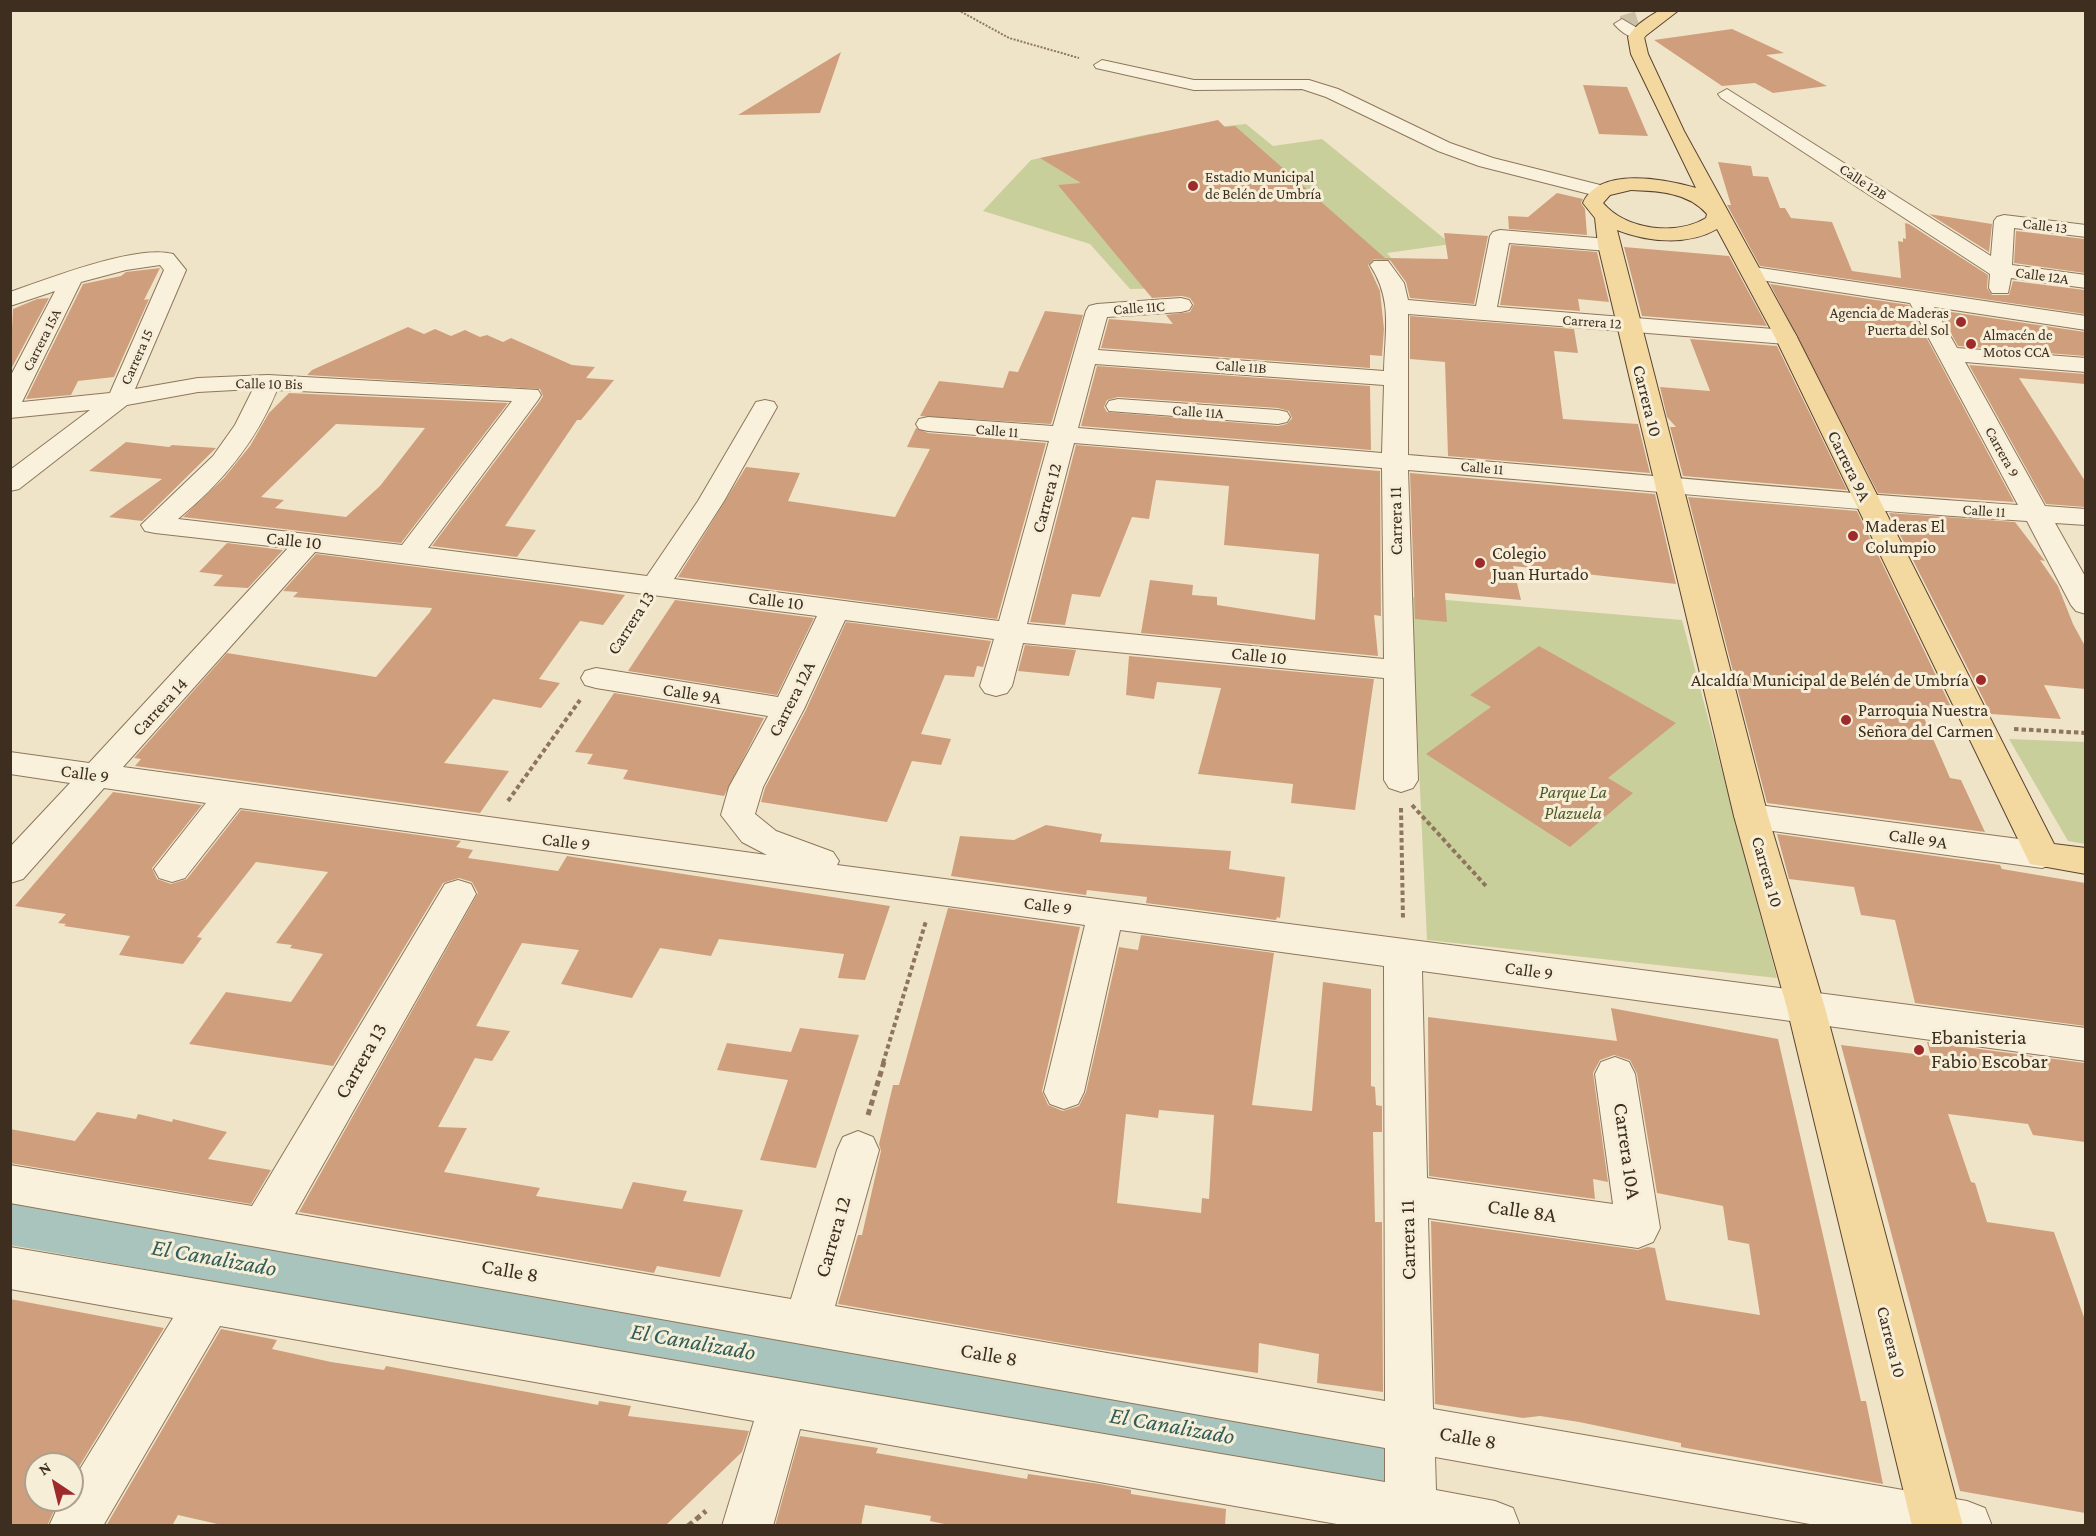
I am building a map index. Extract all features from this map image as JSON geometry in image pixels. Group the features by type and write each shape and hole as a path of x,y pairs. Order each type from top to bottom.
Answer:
{"main road":[{"path":"1638,27 1643,28 1672,10"},
{"name":"Carrera 9A","path":"1638,27 1636,50 1717,213 1754,273 2042,855"},
{"path":"1671,188 1699,176"},
{"path":"1631,184 1671,188 1702,199 1717,213 1716,221 1709,227 1678,234 1638,230 1605,218 1631,184"},
{"name":"Carrera 10","path":"1605,218 1666,483 1751,816 1947,1524"},
{"name":"Calle 9A","path":"2042,855 2085,861"}],"street":[{"path":"1622,24 1638,27"},
{"path":"1102,65 1194,85 1303,84 1332,93 1444,147 1486,162 1605,218"},
{"name":"Calle 12B","path":"1727,94 1999,270"},
{"path":"1485,314 1500,236 1605,218"},
{"name":"Calle 13","path":"1999,270 2004,221 2085,231"},
{"name":"Carrera 15","path":"10,483 118,399 175,270 166,258 145,260 73,277"},
{"name":"Carrera 11","path":"1381,265 1394,283 1397,306 1395,460 1401,780"},
{"path":"1999,270 2000,311"},
{"name":"Calle 12A","path":"1999,270 2085,282"},
{"path":"1754,273 2085,323"},
{"path":"10,300 73,277"},
{"name":"Carrera 15A","path":"10,402 73,277"},
{"name":"Carrera 9","path":"1918,298 2085,605"},
{"name":"Calle 11C","path":"1097,311 1181,305"},
{"name":"Carrera 12","path":"1397,306 1786,337"},
{"name":"Carrera 12","path":"996,686 1087,356 1097,311"},
{"path":"1948,354 2085,365"},
{"name":"Calle 11B","path":"1087,356 1396,379"},
{"name":"Calle 11A","path":"1118,406 1278,425 1281,370"},
{"name":"Calle 10 Bis","path":"10,411 118,399 198,385 268,382 529,395 409,554"},
{"name":"Calle 10","path":"268,382 256,414 219,466 196,492 155,525 409,554 1011,632 1398,670"},
{"name":"Carrera 13","path":"654,586 711,501 765,407"},
{"name":"Calle 11","path":"928,424 1064,437 1395,460 1867,503 2085,517"},
{"name":"Carrera 14","path":"10,870 309,542"},
{"name":"Carrera 12A","path":"835,609 788,709 746,787 738,816 745,829 784,849 818,860 855,879"},
{"name":"Calle 9A","path":"596,678 788,709"},
{"name":"Calle 9","path":"10,764 486,831 2085,1045"},
{"path":"172,869 231,795"},
{"name":"Calle 9A","path":"1751,816 2042,855"},
{"name":"Carrera 13","path":"263,1228 458,894"},
{"path":"1064,1092 1106,913"},
{"name":"Carrera 11","path":"1403,954 1411,1518"},
{"name":"Carrera 10A","path":"1615,1074 1638,1228"},
{"name":"Carrera 12","path":"807,1323 858,1150"},
{"name":"Calle 8","path":"10,1184 1947,1524"},
{"name":"Calle 8A","path":"1407,1196 1638,1228"},
{"path":"10,1268 784,1402 1411,1518 1495,1526"},
{"path":"74,1526 209,1302"},
{"path":"747,1526 784,1402"}],"path":[{"path":"958,10 1009,38 1102,65"},
{"name":"Carrera 13","path":"486,831 596,678 654,586"},
{"path":"1978,727 2085,733"},
{"path":"1401,780 1416,813 1486,886"},
{"path":"1401,780 1403,954"},
{"path":"858,1150 936,890"}],"green space":[{"name":"Estadio Municipal de Belén de Umbría","path":"1246,124 1273,146 1322,139 1451,244 1387,253 1393,260 1237,287 1130,289 1090,244 983,211 1031,160 1149,134"},
{"name":"Parque La Plazuela","path":"1411,597 1682,620 1777,978 1427,940"},
{"path":"2009,739 2085,742 2085,844 2068,841"}],"building":[{"path":"1732,29 1784,53 1766,55 1827,86 1773,93 1755,83 1722,86 1654,40"},
{"path":"841,52 820,113 738,115"},
{"path":"1583,85 1627,87 1648,136 1599,134"},
{"path":"1218,120 1225,127 1235,126 1385,258 1448,259 1444,233 1488,236 1474,304 1410,298 1406,282 1390,260 1374,259 1368,265 1380,291 1384,329 1382,356 1370,355 1370,368 1101,348 1109,319 1173,324 1166,315 1190,312 1194,304 1190,298 1182,296 1152,298 1058,185 1081,183 1040,158"},
{"path":"1718,162 1751,166 1753,176 1768,177 1780,208 1785,208 1791,218 1832,222 1852,271 1901,278 1898,241 1903,242 1903,238 1906,239 1905,223 1988,275 1987,288 1992,295 2009,295 2013,281 2085,290 2085,314 1760,266 1727,205 1731,205"},
{"path":"1557,193 1583,199 1581,203 1585,209 1587,235 1509,229 1508,216 1528,217"},
{"path":"1929,214 1992,224 1989,252"},
{"path":"2016,231 2085,239 2085,273 2014,263"},
{"path":"1511,245 1597,252 1609,302 1578,299 1580,311 1500,305"},
{"path":"1624,247 1729,256 1767,326 1642,316"},
{"path":"160,268 144,300 149,299 114,377 78,381 71,395 26,399 83,284 121,276 126,272"},
{"path":"1770,284 1909,305 2014,502 1878,493"},
{"path":"49,298 10,371 13,309 37,299"},
{"path":"1938,310 2085,332 2085,356 1958,346"},
{"path":"1045,311 1083,315 1051,424 920,416 939,381 1003,388 1009,371 1018,372"},
{"path":"1410,316 1574,329 1578,353 1554,351 1563,419 1638,424 1650,473 1448,456 1445,362 1410,359"},
{"path":"408,327 424,334 435,329 451,336 465,330 480,337 487,335 503,342 511,338 572,365 595,367 586,378 614,380 581,420 577,420 505,526 536,530 517,557 432,546 540,401 543,396 540,389 307,375 312,370"},
{"path":"1690,339 1777,346 1847,490 1683,476 1670,427 1676,427 1667,417 1660,387 1710,391"},
{"path":"1969,365 2085,374 2085,384 2019,378 2085,481 2085,507 2046,504"},
{"path":"1097,366 1370,386 1371,450 1081,426","holes":["1118,397 1278,408 1289,411 1292,418 1287,424 1278,426 1107,412 1104,407 1107,400"]},
{"path":"289,393 508,403 401,543 183,517 224,478 250,446 269,413","holes":["336,424 425,428 380,486 346,517 275,508 284,500 261,497"]},
{"path":"916,428 928,433 1046,443 997,619 678,577 746,467 800,473 788,501 895,517 930,449 907,447"},
{"path":"126,442 169,447 172,445 216,448 142,521 109,517 162,479 89,471"},
{"path":"1076,445 1380,471 1381,616 1374,615 1378,656 1141,633 1150,580 1193,585 1192,595 1217,597 1217,605 1315,620 1319,554 1224,545 1229,486 1156,480 1149,519 1132,517 1100,597 1072,594 1065,625 1030,622"},
{"path":"1410,473 1655,494 1676,584 1513,566 1521,600 1445,593 1447,622 1415,619"},
{"path":"1688,497 1857,511 1953,711 1927,708 1929,712 1921,711 1950,778 1961,780 1985,832 1767,803"},
{"path":"1889,513 2015,522 2045,561 2040,560 2058,586 2073,624 2085,646 2085,689 2044,685 2061,719 1991,714"},
{"path":"227,543 283,550 248,588 213,586 223,575 199,572"},
{"path":"316,554 625,595 603,625 580,621 539,679 560,683 541,708 493,699 444,763 509,771 480,813 135,766 141,759 134,758 227,653 376,677 432,608 293,597 298,592 283,591"},
{"path":"675,600 814,618 777,695 628,671"},
{"path":"846,622 991,641 983,667 977,666 974,677 945,675 921,734 951,739 941,765 912,761 887,822 761,802 765,788 806,710"},
{"path":"1025,645 1076,650 1069,676 1018,671"},
{"path":"1539,646 1676,723 1608,778 1633,793 1570,847 1426,754 1491,707 1470,695"},
{"path":"1129,656 1374,679 1355,810 1291,803 1293,784 1198,774 1221,688 1157,682 1154,699 1126,695"},
{"path":"614,693 764,718 724,796 623,779 628,770 587,764 593,754 575,752"},
{"path":"113,792 202,805 152,868 157,879 171,884 187,879 241,810 461,841 456,847 473,850 468,858 558,871 567,856 890,906 865,980 838,978 844,954 719,939 711,956 660,948 632,998 561,984 579,950 522,943 476,1026 510,1031 492,1061 475,1058 438,1127 467,1128 444,1172 540,1188 536,1196 622,1209 633,1182 687,1191 683,1201 743,1210 720,1277 657,1266 654,1273 299,1212 478,893 472,882 459,878 443,883 333,1066 189,1044 226,992 291,1002 323,954 276,943 328,872 256,862 197,937 202,938 183,964 119,955 130,936 64,926 66,924 58,923 66,914 15,906"},
{"path":"1046,825 1102,834 1100,842 1231,851 1229,869 1285,877 1280,918 1277,917 1276,920 1146,903 1147,897 1087,890 1086,895 951,876 960,836 1014,840"},
{"path":"1777,834 2000,865 2002,869 2085,883 2085,1026 1915,1003 1895,920 1861,915 1854,887 1789,879"},
{"path":"948,908 1080,927 1042,1091 1048,1105 1063,1111 1079,1106 1086,1092 1119,947 1138,950 1141,935 1274,953 1252,1105 1312,1111 1323,982 1371,989 1371,1086 1375,1087 1376,1105 1382,1106 1382,1132 1373,1132 1375,1222 1382,1222 1383,1392 1317,1383 1319,1354 1259,1343 1258,1373 1090,1348 838,1304 858,1235 862,1235 893,1085 899,1085","holes":["1159,1110 1214,1115 1209,1199 1202,1198 1201,1213 1117,1203 1126,1114 1158,1118"]},
{"path":"1611,1008 1778,1039 1861,1401 1866,1401 1883,1484 1681,1447 1681,1443 1579,1422 1540,1416 1523,1418 1435,1404 1431,1221 1638,1250 1647,1247 1655,1248 1666,1300 1760,1315 1749,1244 1728,1240 1723,1206 1657,1193 1637,1074 1630,1060 1614,1055 1600,1060 1593,1073 1608,1182 1593,1179 1595,1199 1429,1176 1428,1017 1617,1041"},
{"path":"800,1028 859,1035 816,1168 760,1160 788,1080 717,1070 727,1043 791,1052"},
{"path":"1927,1042 2085,1063 2085,1142 2033,1135 2028,1124 1948,1114 1971,1182 1975,1183 1987,1222 2054,1232 2085,1320 2085,1513 1960,1491 1841,1045 1931,1056"},
{"path":"97,1112 136,1119 138,1114 172,1122 173,1119 227,1132 208,1159 271,1170 251,1204 10,1163 10,1129 75,1141"},
{"path":"10,1299 164,1328 84,1458 84,1452 24,1452 24,1512 53,1512 47,1526 10,1526"},
{"path":"221,1329 277,1340 272,1349 331,1362 384,1370 386,1366 598,1405 599,1401 631,1406 628,1416 749,1431 742,1452 665,1526 226,1526 178,1515 172,1526 106,1526"},
{"path":"800,1436 878,1448 876,1453 1027,1479 1028,1474 1100,1484 1131,1490 1131,1494 1226,1509 1225,1526 954,1526 930,1521 931,1516 865,1505 861,1526 775,1526"}],"waterway":[{"name":"El Canalizado","path":"10,1222 1376,1461"}],"tunnel":[{"path":"1622,24 1638,19"}],"place":[{"name":"Estadio Municipal de Belén de Umbría","path":"1193,186"},
{"name":"Agencia de Maderas Puerta del Sol","path":"1961,322"},
{"name":"Almacén de Motos CCA","path":"1971,344"},
{"name":"Maderas El Columpio","path":"1853,536"},
{"name":"Colegio Juan Hurtado","path":"1480,563"},
{"name":"Alcaldía Municipal de Belén de Umbría","path":"1981,680"},
{"name":"Parroquia Nuestra Señora del Carmen","path":"1846,720"},
{"name":"Ebanisteria Fabio Escobar","path":"1919,1050"}]}
